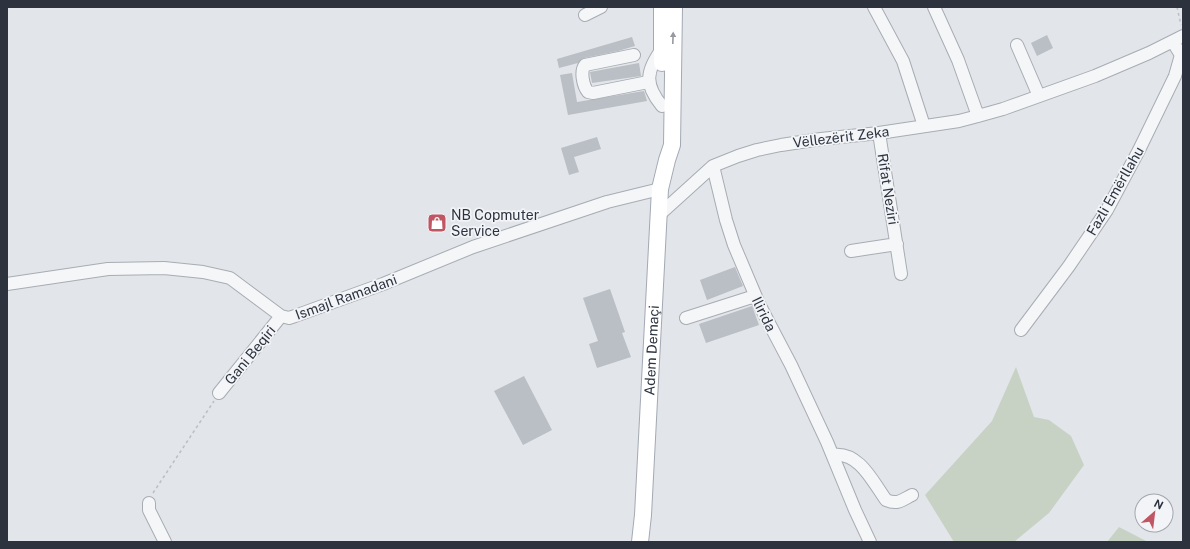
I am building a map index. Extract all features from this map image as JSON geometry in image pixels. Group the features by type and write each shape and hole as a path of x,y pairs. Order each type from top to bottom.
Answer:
{"main road":[{"name":"Adem Demaçi","path":"662,7 662,144 667,160"},
{"name":"Adem Demaçi","path":"640,542 643,515 660,214 660,189 672,145 674,7"}],"street":[{"path":"585,15 601,7"},
{"path":"874,7 904,62 924,126"},
{"path":"934,7 958,60 978,116"},
{"name":"Vëllezërit Zeka","path":"660,214 713,166 738,156 757,150 821,139 879,134 959,121 978,116 1095,76 1179,34"},
{"name":"Fazli Emërllahu","path":"1021,330 1069,266 1107,210 1136,156 1175,76 1181,55 1179,34"},
{"path":"1017,45 1039,96"},
{"path":"662,49 650,68 648,82 652,92 662,106"},
{"path":"634,55 585,65 582,68 582,72 585,89 592,93 648,82"},
{"name":"Rifat Neziri","path":"879,134 901,274"},
{"name":"Ilirida","path":"713,166 726,220 734,245 755,296 791,365 833,455 855,510 870,542"},
{"name":"Ismajl Ramadani","path":"7,284 108,269 164,268 204,272 230,278 281,316 289,318 383,284 473,247 607,202 660,189"},
{"name":"Rifat Neziri","path":"851,252 897,244"},
{"path":"686,318 755,296"},
{"name":"Gani Beqiri","path":"219,393 281,316"},
{"path":"833,455 844,455 860,463 886,500 893,503 912,495"},
{"path":"149,503 149,510 165,542"}],"path":[{"path":"1177,7 1179,34"},
{"path":"149,503 154,491 219,393"}],"green space":[{"path":"1016,367 1034,417 1049,420 1071,436 1084,465 1049,513 1014,542 954,542 925,495 992,421"},
{"path":"1119,527 1148,542 1107,542"}],"building":[{"path":"1047,35 1053,48 1037,56 1031,43"},
{"path":"632,37 635,46 584,58 578,63 559,68 557,59"},
{"path":"639,63 641,76 592,83 590,72"},
{"path":"572,73 577,102 644,91 647,101 568,115 560,75"},
{"path":"597,137 601,149 574,157 579,172 569,175 561,148"},
{"path":"735,267 743,286 707,300 700,280"},
{"path":"610,289 625,332 622,333 631,357 597,368 589,344 598,341 583,298"},
{"path":"752,306 759,325 706,343 699,324"},
{"path":"524,376 552,430 523,445 494,391"}],"place":[{"name":"NB Copmuter Service","path":"437,223"}]}
